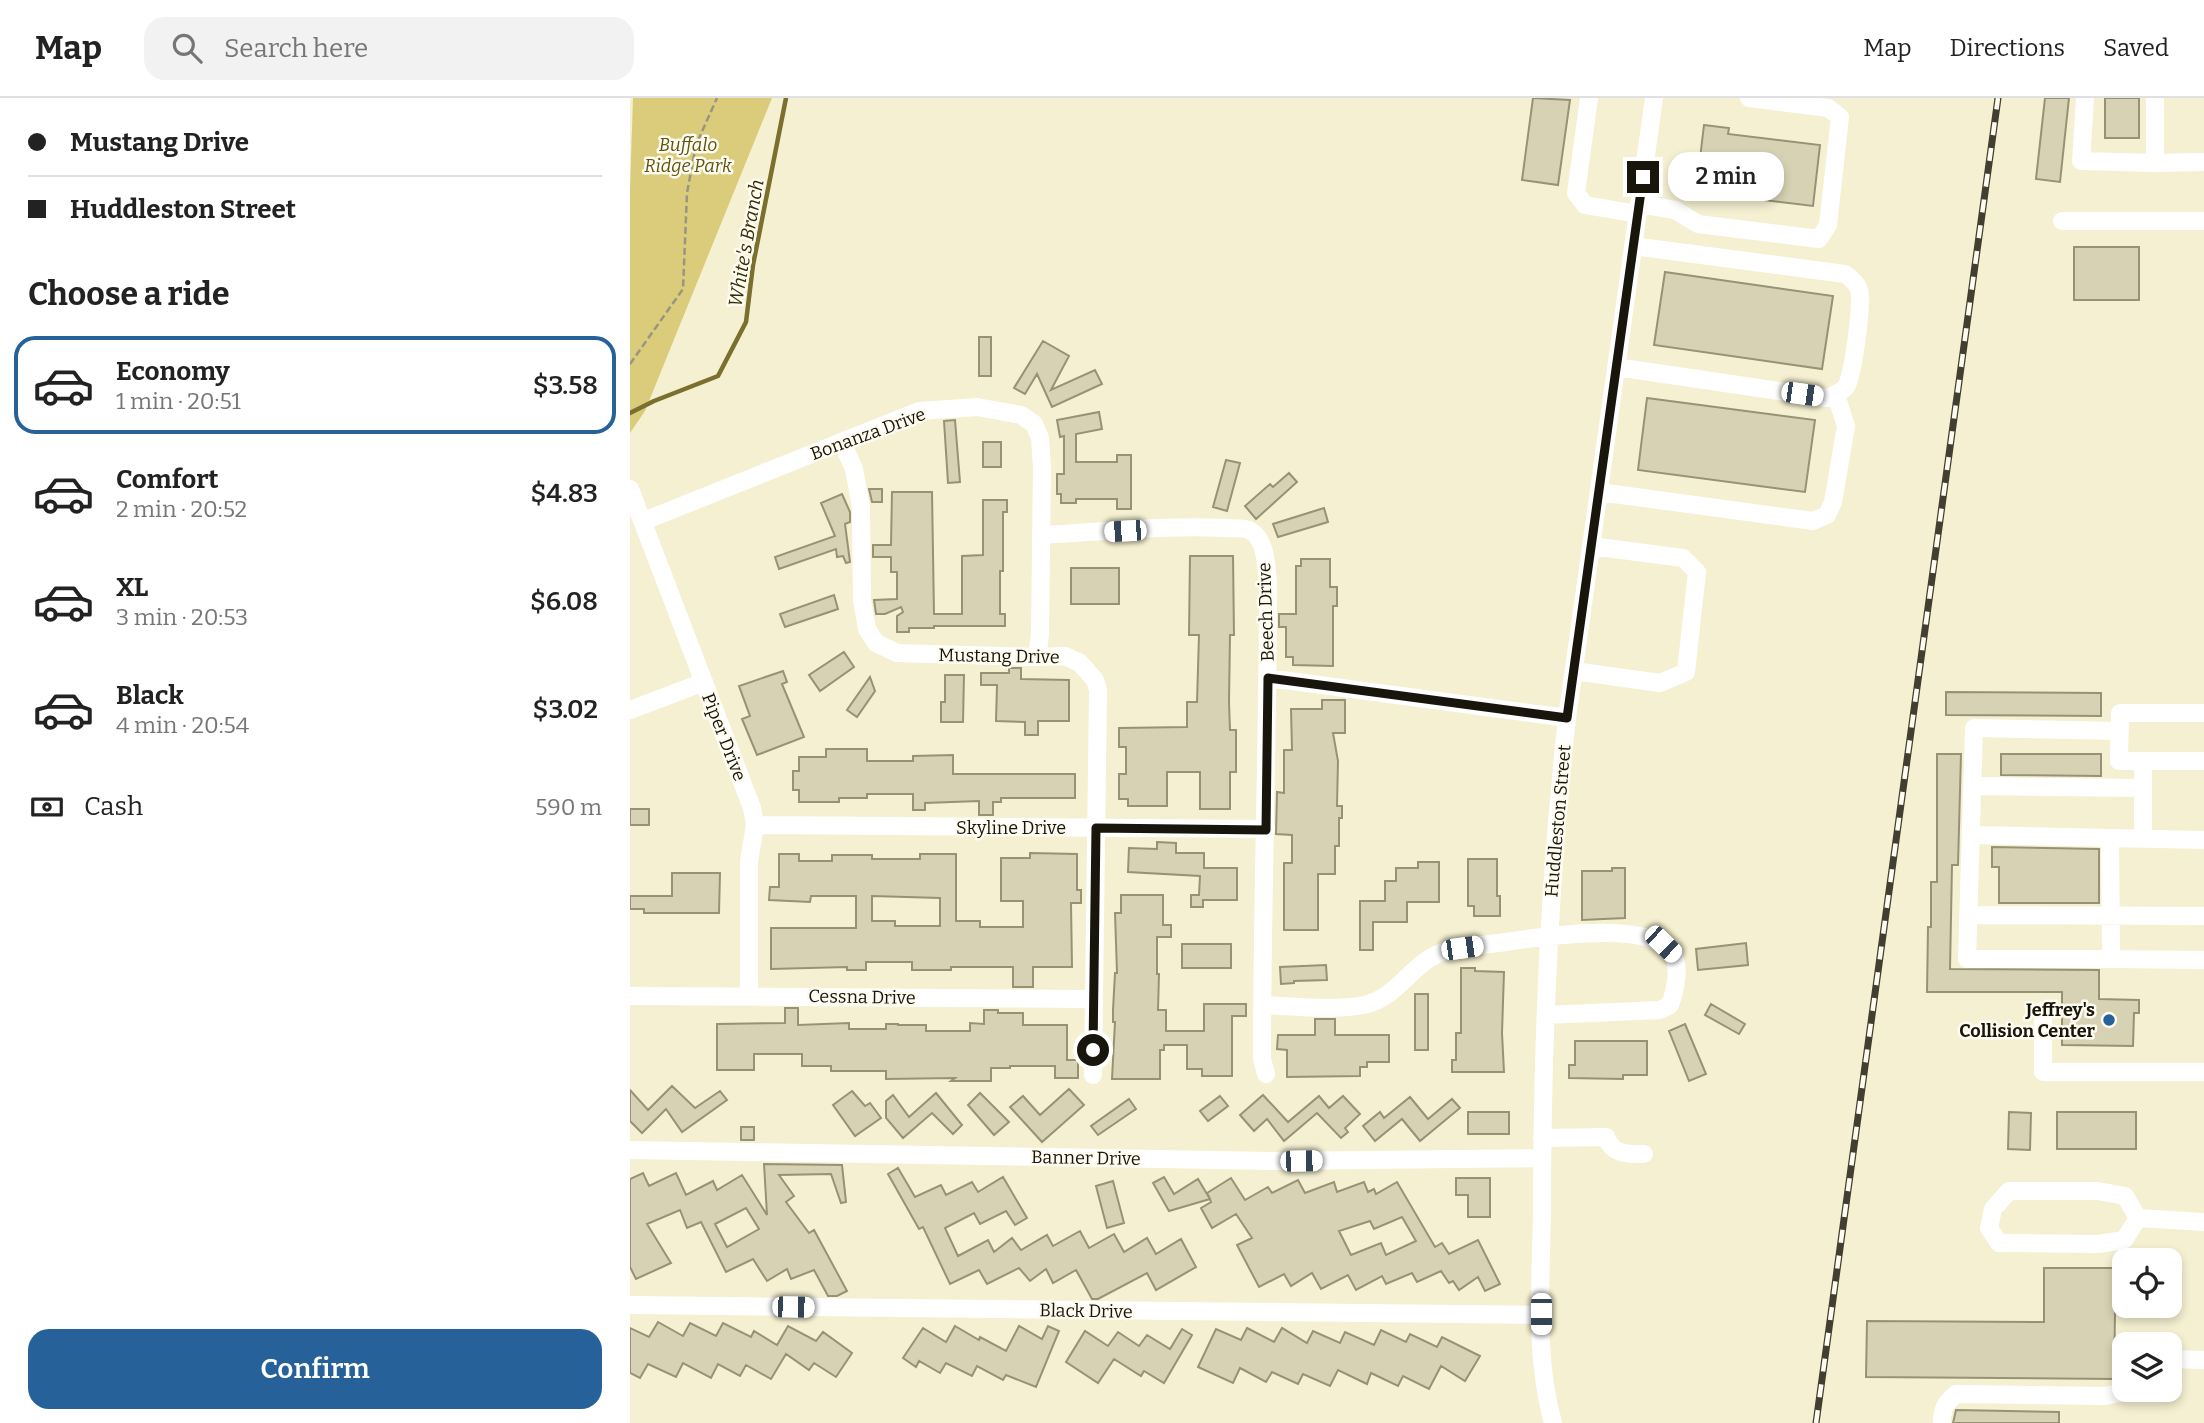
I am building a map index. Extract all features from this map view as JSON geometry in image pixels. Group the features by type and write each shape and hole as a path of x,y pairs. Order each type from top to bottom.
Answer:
{"street":[{"path":"1589,98 1576,193 1586,205 1675,210 1698,224 1819,239 1828,225 1840,117 1828,108 1749,98"},
{"name":"Huddleston Street","path":"1553,1423 1545,1392 1541,1350 1542,1138 1558,804 1567,718 1654,98"},
{"path":"2085,98 2081,161 2204,162"},
{"path":"2155,98 2155,163"},
{"path":"2062,221 2204,221"},
{"path":"1616,367 1827,398 1836,395 1846,386 1855,350 1861,301 1859,288 1844,274 1633,246"},
{"path":"1599,492 1813,521 1827,515 1833,502 1846,426 1836,395"},
{"name":"Bonanza Drive","path":"644,521 919,411 977,407 1021,415 1034,424 1040,438 1042,468 1040,634 1037,657"},
{"name":"Mustang Drive","path":"842,442 854,469 861,507 862,600 867,629 876,643 897,653 1065,656 1080,663 1095,680 1098,690 1093,1075"},
{"name":"Piper Drive","path":"630,489 752,808 755,825 749,862 749,996"},
{"name":"Beech Drive","path":"1041,535 1209,527 1244,529 1259,539 1268,581 1262,1005 1262,1059 1266,1074"},
{"path":"1574,671 1660,684 1686,672 1697,572 1683,558 1591,546"},
{"path":"1268,678 1567,718"},
{"path":"630,710 704,682"},
{"path":"2204,713 2120,713 2119,761 2204,761"},
{"path":"2120,731 1974,728 1967,959 2204,960"},
{"path":"2143,761 2143,839"},
{"path":"1972,786 2143,788"},
{"name":"Skyline Drive","path":"755,825 1266,830"},
{"path":"1971,835 2204,840"},
{"path":"2110,838 2111,959"},
{"path":"1968,915 2204,916"},
{"path":"1262,1005 1365,1005 1380,1000 1400,986 1421,965 1440,953 1550,936 1605,932 1647,938 1663,944 1674,954 1675,992 1670,1005 1660,1010 1546,1015"},
{"name":"Cessna Drive","path":"630,996 1094,999"},
{"path":"2043,1010 2043,1072 2204,1072"},
{"path":"1542,1138 1606,1137 1607,1142 1621,1154 1644,1154"},
{"name":"Banner Drive","path":"630,1150 1275,1161 1542,1158"},
{"path":"2009,1191 2098,1191 2125,1196 2138,1219 2124,1240 2098,1244 1998,1243 1989,1228 1993,1209 2009,1191"},
{"path":"2138,1219 2204,1222"},
{"name":"Black Drive","path":"630,1305 1541,1314"},
{"path":"2182,1359 2204,1360"},
{"path":"1942,1423 1942,1409 1956,1394 2112,1392"}],"path":[{"path":"630,364 683,289 687,193 696,145 717,98"}],"green space":[{"name":"Buffalo Ridge Park","path":"633,98 772,98 645,411 630,433 630,189"}],"building":[{"path":"1533,98 1570,100 1558,185 1522,180"},
{"path":"2045,98 2069,98 2060,182 2036,179"},
{"path":"2105,98 2139,98 2139,138 2105,138"},
{"path":"1704,125 1729,128 1728,134 1820,145 1813,206 1696,192"},
{"path":"2074,247 2139,247 2139,300 2074,300"},
{"path":"1665,272 1833,296 1822,369 1654,345"},
{"path":"979,337 991,337 991,376 979,376"},
{"path":"1043,341 1069,356 1051,390 1095,370 1102,384 1052,407 1037,374 1025,394 1014,388"},
{"path":"1647,398 1815,420 1805,492 1638,470"},
{"path":"1099,412 1102,429 1076,434 1076,462 1117,462 1117,455 1131,455 1131,509 1117,509 1117,499 1076,499 1076,503 1061,503 1061,494 1057,494 1057,474 1064,474 1064,436 1060,437 1057,420"},
{"path":"955,420 960,482 948,483 944,421"},
{"path":"983,442 1001,442 1001,467 983,467"},
{"path":"1226,460 1240,463 1227,511 1213,507"},
{"path":"1289,473 1297,482 1256,519 1245,506 1270,484 1273,487"},
{"path":"869,489 882,489 882,502 872,502"},
{"path":"892,492 932,492 934,614 962,614 962,556 983,555 983,500 1007,500 1007,512 1003,512 1003,571 1000,571 1000,614 1005,614 1005,626 934,626 897,632 897,616 903,612 901,607 885,614 876,614 874,600 897,599 897,572 891,572 891,557 873,557 873,545 891,545"},
{"path":"842,494 850,512 850,522 845,524 850,562 846,563 843,556 837,557 836,549 779,569 775,557 835,536 821,503"},
{"path":"1324,508 1328,522 1278,537 1273,524"},
{"path":"1190,556 1233,556 1234,635 1230,635 1229,702 1230,730 1236,730 1236,772 1230,772 1230,809 1200,809 1200,772 1167,772 1167,806 1128,806 1128,799 1119,799 1119,774 1126,774 1126,747 1119,747 1119,728 1187,727 1187,702 1197,702 1199,635 1189,635"},
{"path":"1301,559 1330,559 1330,587 1337,587 1337,606 1333,606 1333,666 1293,665 1293,657 1286,657 1286,627 1279,627 1279,614 1296,614 1296,566 1301,566"},
{"path":"1071,568 1119,568 1119,604 1071,604"},
{"path":"834,595 838,609 785,627 780,614"},
{"path":"844,652 854,667 820,691 809,675"},
{"path":"1009,668 1021,668 1021,679 1069,680 1069,721 1038,721 1038,735 1025,735 1025,722 996,721 997,685 981,685 981,673 1009,673"},
{"path":"783,671 787,682 782,684 804,737 757,755 742,719 750,716 739,686"},
{"path":"945,675 964,675 963,722 941,722 941,702 945,702"},
{"path":"870,677 875,691 857,717 847,710"},
{"path":"1946,692 2101,693 2101,716 1946,715"},
{"path":"1322,700 1345,700 1345,733 1333,733 1338,761 1337,806 1342,806 1339,846 1335,846 1335,874 1318,874 1318,930 1284,930 1284,863 1292,863 1292,835 1276,834 1277,792 1284,793 1284,750 1292,750 1291,709 1322,709"},
{"path":"826,749 867,749 867,761 913,761 913,756 953,755 953,774 1075,774 1075,798 1001,798 1001,802 993,802 993,815 979,815 979,801 925,803 925,810 913,810 913,794 867,794 867,798 839,798 839,802 799,802 799,790 793,790 793,771 799,771 799,757 826,757"},
{"path":"1937,754 1961,754 1958,865 1952,865 1950,969 2099,970 2099,999 2139,1000 2139,1013 2134,1013 2133,1046 2062,1045 2062,992 1927,992 1931,882 1937,882"},
{"path":"2001,754 2101,754 2101,776 2001,775"},
{"path":"630,809 649,809 649,825 630,825"},
{"path":"1157,842 1176,843 1176,853 1204,853 1204,868 1237,868 1237,900 1203,900 1203,907 1191,907 1191,895 1199,895 1200,876 1128,872 1129,848 1157,849"},
{"path":"1992,847 2099,849 2099,903 1999,903 1999,867 1992,867"},
{"path":"1030,853 1077,854 1077,890 1081,890 1081,903 1071,903 1072,967 1033,967 1033,987 1013,987 1013,967 912,970 912,962 866,962 866,970 847,970 847,967 771,969 771,928 856,928 856,896 811,896 810,902 769,900 770,887 779,887 779,854 799,854 799,861 832,861 832,855 872,855 872,859 920,859 920,854 956,854 956,921 980,921 980,927 1023,927 1023,901 1001,901 1001,858 1030,858","holes":["872,896 940,898 940,926 895,926 895,921 872,921"]},
{"path":"1468,859 1497,859 1500,916 1474,916 1474,906 1468,906"},
{"path":"1418,862 1439,862 1439,902 1407,902 1407,922 1373,922 1373,950 1360,950 1360,901 1385,901 1385,881 1396,881 1396,868 1418,868"},
{"path":"1612,868 1625,868 1625,918 1582,920 1582,871 1612,871"},
{"path":"672,873 720,873 719,913 644,913 644,909 630,909 630,896 672,896"},
{"path":"1121,895 1163,895 1163,925 1171,925 1171,937 1157,937 1157,974 1158,1010 1166,1010 1166,1031 1204,1031 1204,1004 1246,1004 1246,1016 1232,1016 1232,1076 1202,1076 1202,1069 1187,1069 1187,1045 1164,1045 1164,1050 1160,1050 1160,1079 1112,1079 1115,1022 1113,1010 1117,973 1115,913 1121,913"},
{"path":"1746,943 1748,965 1698,970 1696,949"},
{"path":"1182,944 1231,944 1231,968 1182,968"},
{"path":"1326,965 1327,980 1281,984 1280,967"},
{"path":"1461,968 1504,972 1504,1072 1452,1072 1452,1060 1456,1060 1456,1033 1461,1033"},
{"path":"1415,994 1428,994 1428,1050 1415,1050"},
{"path":"1711,1004 1745,1024 1739,1034 1705,1015"},
{"path":"785,1008 798,1008 798,1025 849,1023 849,1029 886,1029 886,1024 926,1025 926,1031 970,1031 970,1023 984,1024 984,1010 1023,1013 1023,1025 1067,1025 1067,1060 1078,1060 1078,1078 1055,1078 1055,1066 1010,1066 991,1068 991,1081 951,1081 955,1078 886,1079 886,1071 831,1071 831,1066 802,1066 802,1054 754,1054 754,1070 717,1070 717,1024 785,1023"},
{"path":"1315,1019 1335,1019 1335,1035 1389,1035 1389,1062 1367,1062 1367,1067 1360,1067 1360,1076 1287,1077 1287,1050 1277,1049 1278,1035 1315,1035"},
{"path":"1685,1024 1706,1074 1689,1081 1669,1031"},
{"path":"1575,1041 1647,1041 1647,1075 1623,1075 1623,1079 1569,1078 1569,1065 1575,1065"},
{"path":"672,1086 695,1108 720,1091 727,1100 682,1132 666,1109 642,1133 630,1121 630,1090 648,1110"},
{"path":"1069,1089 1084,1105 1042,1142 1010,1107 1023,1096 1040,1115"},
{"path":"852,1091 865,1106 870,1103 881,1118 855,1136 833,1105"},
{"path":"936,1093 962,1125 953,1134 932,1113 903,1138 886,1118 886,1101 893,1095 909,1117"},
{"path":"980,1093 1009,1122 994,1135 968,1105"},
{"path":"1263,1095 1288,1122 1319,1096 1329,1108 1343,1096 1360,1114 1345,1128 1348,1132 1341,1138 1317,1113 1284,1141 1267,1119 1254,1131 1240,1115"},
{"path":"1220,1096 1228,1106 1208,1121 1200,1111"},
{"path":"1410,1097 1428,1119 1452,1099 1460,1108 1420,1141 1402,1119 1375,1141 1363,1126 1380,1112 1384,1118"},
{"path":"1129,1099 1136,1109 1098,1135 1091,1126"},
{"path":"1468,1112 1509,1112 1509,1134 1468,1134"},
{"path":"2009,1112 2031,1113 2030,1150 2008,1149"},
{"path":"2057,1112 2136,1112 2136,1149 2057,1149"},
{"path":"741,1127 754,1127 754,1140 741,1140"},
{"path":"764,1164 842,1165 846,1202 841,1203 831,1174 779,1175 794,1196 786,1202 809,1233 814,1230 847,1291 837,1296 828,1296 814,1270 791,1279 787,1269 767,1281 753,1259 726,1272 701,1222 687,1228 680,1210 647,1224 671,1263 636,1279 630,1267 630,1179 643,1173 649,1186 676,1173 686,1195 713,1181 717,1190 742,1175 767,1215","holes":["746,1208 759,1229 727,1247 715,1224"]},
{"path":"898,1168 915,1197 941,1185 946,1195 972,1182 978,1192 1003,1177 1027,1218 1015,1225 1006,1211 980,1224 974,1213 945,1228 958,1256 988,1240 994,1252 1012,1238 1021,1250 1047,1235 1053,1246 1080,1231 1089,1248 1114,1234 1124,1252 1147,1238 1156,1254 1181,1239 1196,1267 1156,1290 1147,1273 1098,1299 1092,1299 1076,1270 1053,1283 1046,1269 1030,1281 1019,1268 987,1284 979,1270 950,1284 923,1227 919,1229 888,1174"},
{"path":"1164,1177 1174,1194 1198,1179 1210,1199 1169,1211 1153,1183"},
{"path":"1231,1178 1245,1200 1268,1187 1272,1193 1298,1180 1305,1193 1334,1182 1337,1192 1364,1182 1368,1192 1374,1189 1376,1194 1397,1182 1435,1247 1442,1243 1449,1254 1478,1240 1500,1284 1485,1291 1478,1277 1459,1290 1453,1281 1449,1283 1441,1271 1417,1282 1412,1273 1386,1284 1382,1276 1356,1290 1348,1275 1321,1289 1312,1273 1291,1286 1284,1274 1259,1287 1237,1245 1252,1238 1236,1214 1212,1228 1201,1208 1211,1202 1207,1193","holes":["1402,1217 1416,1241 1386,1255 1381,1243 1351,1255 1339,1231 1370,1221 1374,1229"]},
{"path":"1456,1178 1490,1178 1490,1217 1468,1217 1468,1195 1456,1195"},
{"path":"1113,1181 1124,1223 1107,1228 1096,1186"},
{"path":"2044,1268 2112,1268 2112,1318 2115,1318 2115,1332 2112,1332 2112,1379 1866,1377 1867,1321 2044,1322"},
{"path":"658,1322 683,1336 690,1323 716,1336 723,1323 751,1337 754,1331 777,1345 788,1326 816,1341 823,1332 852,1353 836,1377 814,1363 809,1370 786,1354 771,1379 746,1365 740,1376 718,1364 711,1378 683,1363 676,1377 648,1364 640,1378 630,1373 630,1328 649,1337"},
{"path":"955,1326 1006,1351 1019,1326 1042,1339 1048,1326 1059,1331 1036,1387 1006,1375 1003,1380 977,1366 972,1376 946,1363 940,1373 919,1361 916,1367 903,1358 923,1328 946,1342"},
{"path":"1247,1328 1274,1342 1282,1328 1307,1343 1313,1331 1340,1343 1345,1332 1374,1345 1381,1330 1406,1342 1410,1334 1437,1347 1442,1337 1480,1356 1465,1381 1441,1366 1429,1389 1403,1376 1398,1386 1371,1373 1367,1384 1338,1370 1330,1386 1303,1374 1298,1384 1272,1372 1266,1382 1240,1368 1233,1383 1198,1367 1216,1329 1241,1340"},
{"path":"1182,1329 1192,1335 1164,1383 1144,1371 1141,1376 1114,1359 1098,1383 1066,1362 1085,1331 1108,1346 1118,1332 1139,1346 1147,1335 1170,1349"},
{"path":"1956,1410 2059,1412 2059,1423 1953,1423"}],"waterway":[{"name":"White's Branch","path":"630,413 718,376 746,322 753,265 786,98"}],"railway":[{"path":"1816,1423 1998,98"}],"place":[{"name":"Jeffrey's Collision Center","path":"2109,1020"}],"route":[{"path":"1093,1050 1096,828 1266,830 1268,678 1567,718 1643,177"}]}
